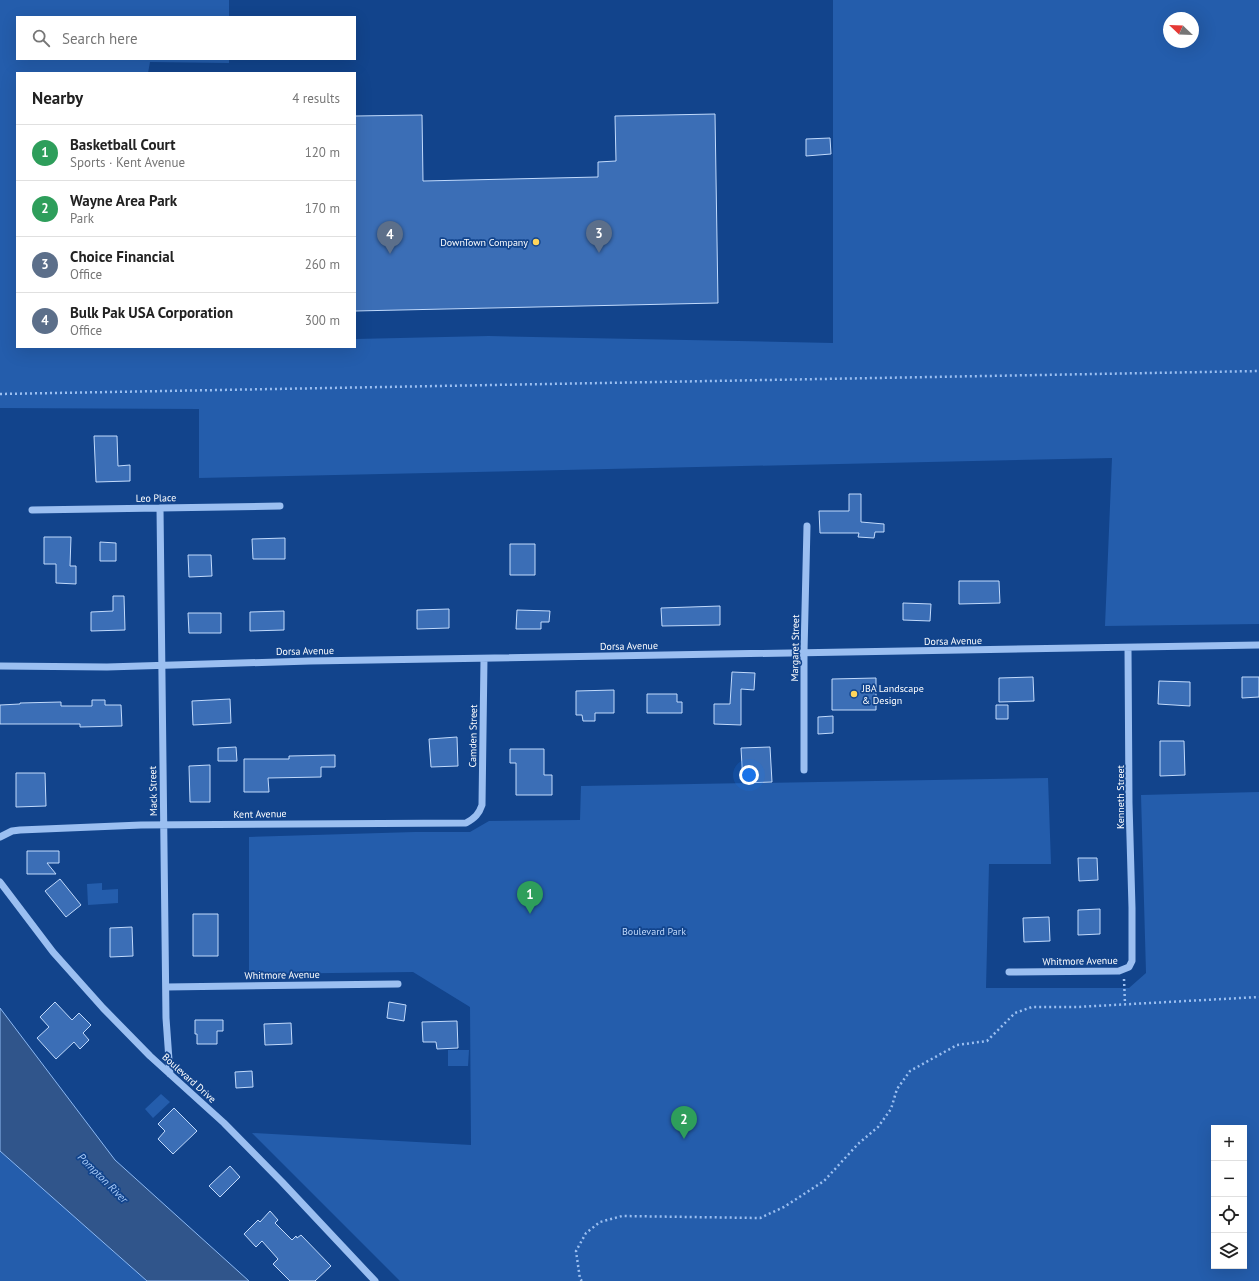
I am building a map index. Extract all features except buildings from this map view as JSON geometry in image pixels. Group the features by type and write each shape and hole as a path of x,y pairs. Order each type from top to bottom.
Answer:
{"street":[{"name":"Leo Place","path":"32,510 280,506"},
{"name":"Mack Street","path":"160,508 166,1018 170,1074"},
{"name":"Margaret Street","path":"804,770 804,652 807,526"},
{"name":"Dorsa Avenue","path":"0,666 107,668 310,661 1259,645"},
{"name":"Kenneth Street","path":"1128,648 1132,946"},
{"name":"Camden Street","path":"480,812 482,805 484,659"},
{"name":"Kent Avenue","path":"0,837 12,831 37,829 164,825 466,823 474,819 480,812"},
{"name":"Boulevard Drive","path":"0,882 53,952 90,993 150,1056 229,1129 282,1182 375,1281"},
{"name":"Whitmore Avenue","path":"1009,972 1119,971 1129,967 1132,961 1132,946"},
{"name":"Whitmore Avenue","path":"166,987 398,984"}],"path":[{"path":"0,394 1259,371"},
{"path":"1123,970 1125,1004"},
{"path":"582,1281 580,1279 576,1251 586,1233 600,1222 622,1216 760,1218 784,1206 824,1181 858,1144 878,1127 891,1109 896,1089 910,1071 957,1045 986,1041 1015,1013 1032,1006 1076,1007 1259,997"}],"green space":[{"path":"0,0 229,0 229,16 16,16 16,60 229,60 229,63 150,62 148,72 16,72 16,348 356,348 356,339 489,336 833,343 833,0 1259,0 1259,624 1105,626 1112,458 199,478 199,409 0,408"},
{"name":"Boulevard Park","path":"1048,778 1051,864 989,864 986,988 1129,988 1146,973 1141,795 1259,792 1259,1281 400,1281 252,1133 471,1145 470,1007 413,972 249,974 249,837 415,832 470,832 489,821 580,820 581,786"},
{"path":"102,883 102,890 118,889 118,903 88,905 87,884"},
{"path":"448,1050 469,1050 468,1066 448,1066"},
{"path":"161,1094 170,1102 153,1118 145,1109"},
{"path":"0,1151 147,1281 0,1281"}],"water":[{"name":"Pompton River","path":"0,1008 115,1160 249,1281 147,1281 0,1151"}],"place":[{"name":"DownTown Company","path":"536,242"},
{"name":"Choice Financial","path":"599,253"},
{"name":"Bulk Pak USA Corporation","path":"390,254"},
{"name":"JBA Landscape & Design","path":"854,694"},
{"name":"Basketball Court","path":"530,914"},
{"name":"Wayne Area Park","path":"684,1139"}]}
